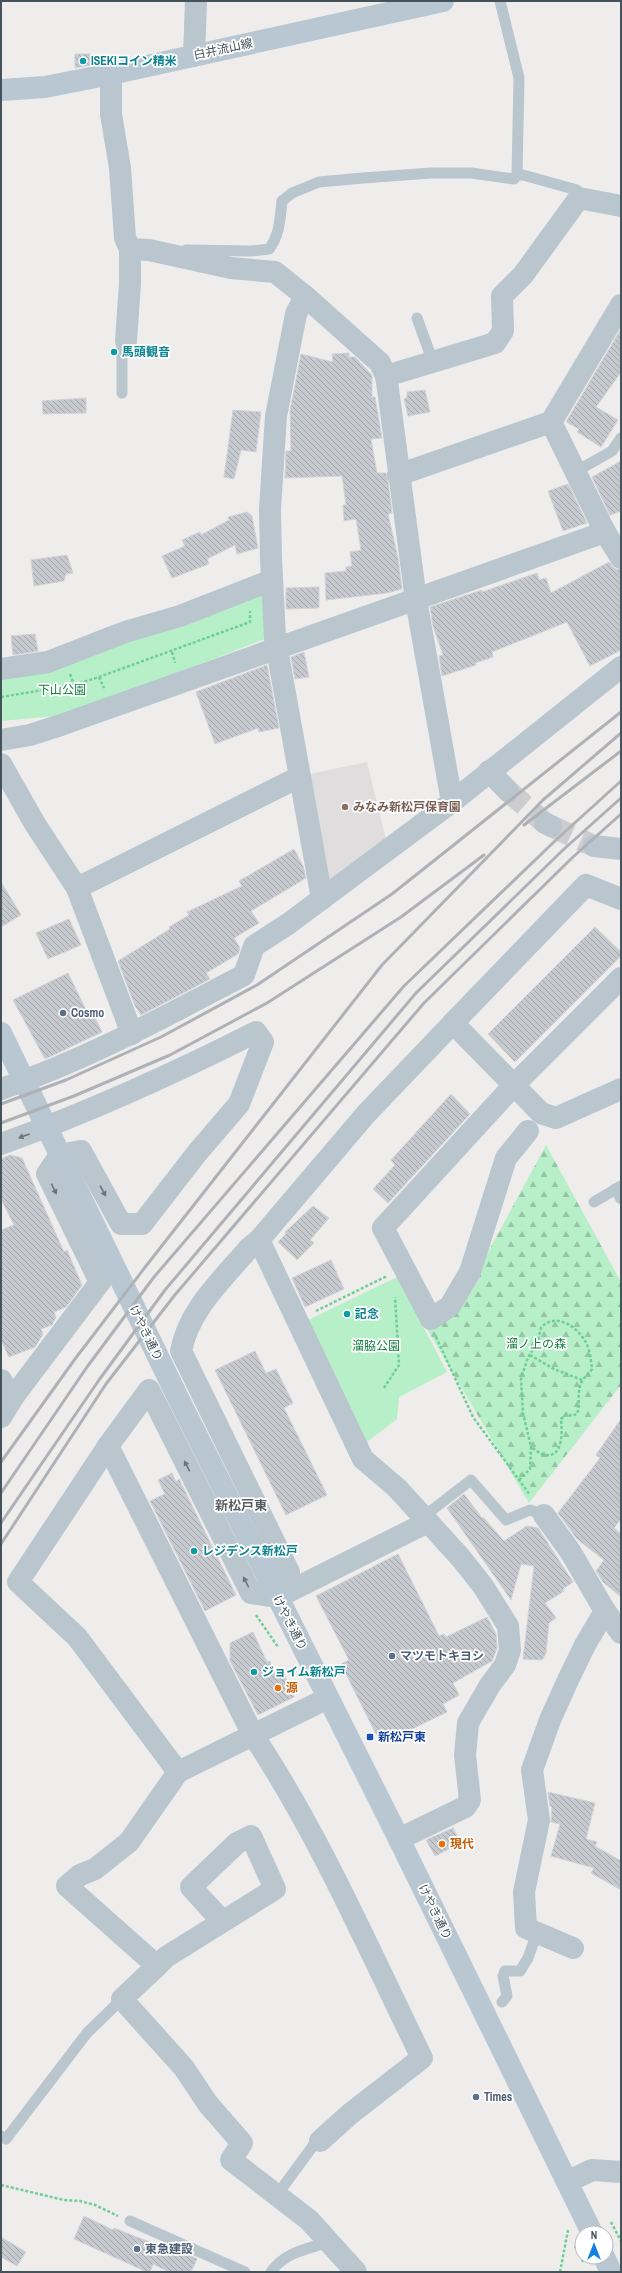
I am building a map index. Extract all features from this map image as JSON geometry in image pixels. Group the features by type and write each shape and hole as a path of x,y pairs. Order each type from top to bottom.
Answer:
{"street":[{"path":"194,56 196,1"},
{"name":"白井流山線","path":"1,90 45,87 111,74 443,1"},
{"path":"111,74 111,114 120,168 125,238 140,249 231,268 268,270 282,277 305,296 380,363 386,376 398,475 416,600 452,802"},
{"path":"386,376 495,343 503,331 502,296 523,275 579,198 621,206"},
{"path":"126,341 130,283 140,249"},
{"path":"305,296 296,314 276,416 270,509 272,580 277,650 322,899"},
{"path":"398,475 551,422 621,305"},
{"path":"551,422 605,532 621,558"},
{"path":"1,740 30,735 61,725 277,650 605,532"},
{"path":"1,668 37,665 48,662 125,632 180,616 272,580"},
{"path":"1,1089 48,1072 132,1034 244,975 254,946 322,899 452,802 621,667"},
{"path":"1,764 35,824 77,888 132,1034"},
{"path":"489,771 508,791"},
{"path":"77,888 299,777"},
{"path":"594,846 621,849"},
{"path":"278,1597 289,1572 181,1351 184,1337 195,1312 250,1248 259,1240 366,1114 586,885 621,899"},
{"path":"528,1131 506,1158 470,1272 450,1306 431,1319 383,1228 514,1085 621,978"},
{"path":"453,1023 541,1113 556,1118 621,1089"},
{"path":"1,1144 47,1127 187,1067 256,1032 263,1042 239,1104 197,1153 142,1224 121,1224 81,1151 60,1155 47,1174 100,1282 8,1388 1,1417"},
{"name":"けやき通り","path":"1,1033 588,2225"},
{"path":"259,1240 363,1458 397,1488 460,1557 483,1586 508,1626 510,1650 505,1664 490,1685 468,1723 465,1755 470,1800 465,1807 399,1839"},
{"path":"178,1772 77,1637 18,1582 108,1446 149,1390 252,1593 278,1597 426,1520"},
{"path":"108,1446 253,1735 278,1774 324,1859 422,2058 350,2114 320,2140"},
{"path":"544,1515 570,1551 615,1620 568,1680 550,1720 532,1770 539,1820 524,1892 526,1928 573,1948"},
{"path":"157,1966 67,1886 80,1875 95,1869 130,1842 178,1772 328,1698"},
{"path":"221,1920 166,1957 122,1999 184,2068 208,2104 242,2143 231,2160 309,2220 356,2272"},
{"path":"567,2182 592,2170 621,2172"}],"lane":[{"path":"140,249 251,251 268,249 275,242 278,232 282,201 292,193 319,182 431,172 471,173 514,179 517,175 519,78 500,1"},
{"path":"517,175 577,190 579,198"},
{"path":"418,318 433,362"},
{"path":"122,393 122,340 126,341"},
{"path":"575,472 612,451 621,438"},
{"path":"594,1202 618,1187 621,1199"},
{"path":"426,1520 471,1480 506,1520 530,1510 544,1515"},
{"path":"502,2002 507,1996 503,1976 505,1971 520,1971 528,1958 537,1933"},
{"path":"1,2136 6,2139 87,2032 122,1999"},
{"path":"277,2195 318,2139 320,2140"},
{"path":"130,2221 245,2272"},
{"path":"271,2272 276,2264 288,2255 329,2242"}],"path":[{"path":"1,697 74,685 172,652 250,622 250,588"},
{"path":"172,652 176,669"},
{"path":"99,677 107,695"},
{"path":"326,1306 386,1277"},
{"path":"384,1388 399,1365 395,1296"},
{"path":"431,1319 432,1326 473,1417 519,1480 542,1507 544,1515"},
{"path":"519,1480 530,1469 531,1447 524,1413 521,1379 523,1369 537,1344 541,1328 545,1323 551,1321 565,1322 576,1329 586,1342 590,1352 592,1369 582,1380 578,1394 579,1407 577,1414 572,1416 567,1414 561,1419 562,1440 560,1447 550,1455 544,1455 531,1447"},
{"path":"530,1355 554,1369 582,1380"},
{"path":"1,2185 95,2205 130,2221"},
{"path":"560,2272 564,2260 568,2230"}],"shaded area":[{"name":"みなみ新松戸保育園","path":"367,762 386,839 326,886 305,775"}],"green space":[{"name":"下山公園","path":"262,592 265,639 68,715 1,721 1,678"},
{"name":"溜ノ上の森","path":"546,1145 621,1282 621,1385 529,1503 427,1329 455,1313"},
{"name":"溜脇公園","path":"397,1277 447,1372 399,1397 397,1419 367,1442 306,1321"}],"building":[{"name":"ISEKIコイン精米","path":"75,54 91,54 91,65 75,68"},
{"path":"621,329 621,372 596,407 618,420 601,447 577,432 579,429 566,422"},
{"path":"349,353 349,357 355,357 372,375 372,397 375,397 382,438 371,439 377,473 386,473 388,481 392,513 388,514 398,558 402,589 387,593 326,600 325,573 346,571 346,567 352,566 350,552 361,550 356,519 344,521 343,505 346,505 342,476 285,478 286,451 291,451 290,411 301,354 333,362 332,354"},
{"path":"425,390 430,412 408,416 404,399 407,397 407,392"},
{"path":"86,398 86,413 43,414 42,401"},
{"path":"233,410 261,412 256,452 241,450 234,479 224,477"},
{"path":"621,461 621,511 610,515 592,477"},
{"path":"568,484 587,523 563,531 548,491"},
{"path":"247,512 252,516 258,548 237,554 235,545 207,559 209,564 172,578 162,556 185,546 182,540 200,532 201,535 229,520 228,517"},
{"path":"67,555 73,573 66,574 64,581 34,586 31,560"},
{"path":"609,562 615,569 621,570 621,650 590,666 567,622 492,652 493,657 475,663 476,665 442,676 439,656 443,655 433,626 430,607 482,590 482,592 537,573 539,580 546,578 551,593"},
{"path":"319,587 319,608 286,609 286,588"},
{"path":"35,634 38,651 13,655 11,636"},
{"path":"304,652 309,677 295,679 291,657"},
{"path":"267,665 279,728 259,732 258,728 215,744 196,692"},
{"path":"294,849 303,866 306,878 251,911 259,923 234,938 240,948 238,954 206,973 210,979 141,1015 135,1006 118,961 170,929 169,927 189,915 187,912 242,886 239,881"},
{"path":"1,882 21,915 1,927"},
{"path":"69,919 81,945 48,959 36,933"},
{"path":"595,927 621,952 621,956 515,1062 488,1034"},
{"path":"68,973 90,1018 94,1016 102,1032 45,1059 13,1000"},
{"path":"451,1094 470,1114 388,1203 373,1189 395,1165 391,1160"},
{"path":"10,1155 22,1158 64,1252 67,1250 82,1285 66,1307 54,1312 56,1317 52,1325 41,1329 43,1334 35,1347 9,1357 1,1340 1,1230 14,1225 1,1199 1,1159"},
{"path":"313,1206 329,1218 310,1240 314,1243 297,1260 278,1242 286,1234 285,1232"},
{"path":"331,1260 344,1289 305,1307 292,1278"},
{"path":"255,1351 266,1373 276,1369 293,1403 284,1408 327,1495 286,1515 215,1370"},
{"path":"621,1419 621,1519 614,1528 621,1534 621,1597 603,1582 596,1571 604,1560 577,1539 558,1513 600,1458 596,1455"},
{"name":"レジデンス新松戸","path":"172,1473 176,1482 179,1479 236,1595 205,1611 150,1501 165,1494 158,1480"},
{"path":"464,1494 482,1518 483,1517 504,1541 527,1526 538,1528 573,1582 563,1589 564,1591 545,1603 556,1618 549,1623 546,1653 542,1660 523,1659 534,1566 521,1564 511,1600 447,1508"},
{"path":"398,1554 439,1636 444,1634 446,1637 487,1617 496,1634 497,1648 492,1661 453,1683 459,1695 443,1704 447,1712 381,1744 341,1664 349,1660 316,1596"},
{"name":"ジョイム新松戸","path":"253,1632 267,1662 270,1661 273,1673 282,1669 294,1697 258,1715 230,1661 230,1643"},
{"path":"548,1792 595,1803 586,1839 597,1842 595,1846 621,1861 621,1890 591,1873 594,1868 551,1856 560,1824 551,1822 552,1807 550,1806"},
{"path":"453,1828 461,1843 435,1856 426,1840"},
{"path":"84,2216 113,2230 114,2228 180,2254 181,2251 197,2259 191,2272 169,2272 153,2264 150,2272 147,2272 74,2239"},
{"path":"1,2237 26,2252 17,2266 1,2257"}],"tunnel":[{"path":"508,791 545,823"},
{"path":"551,826 594,846"}],"railway":[{"path":"1,1104 66,1080 161,1037 257,985 392,894 621,712"},
{"path":"1,1462 75,1359 146,1266 382,965 543,800 621,733"},
{"path":"524,825 621,751"},
{"path":"1,1493 87,1367 154,1277 404,986 557,839 621,781"},
{"path":"1,1523 99,1380 165,1290 416,993 564,849 621,798"},
{"path":"1,1544 106,1384 174,1296 424,1003 573,857 621,814"},
{"path":"1,1123 74,1096 170,1055 267,1003 401,917 484,855"}],"place":[{"name":"ISEKIコイン精米","path":"83,61"},
{"name":"馬頭観音","path":"114,352"},
{"name":"みなみ新松戸保育園","path":"345,807"},
{"name":"Cosmo","path":"63,1013"},
{"name":"記念","path":"347,1314"},
{"name":"レジデンス新松戸","path":"194,1551"},
{"name":"マツモトキヨシ","path":"392,1656"},
{"name":"ジョイム新松戸","path":"254,1672"},
{"name":"源","path":"278,1688"},
{"name":"新松戸東","path":"370,1737"},
{"name":"現代","path":"442,1844"},
{"name":"Times","path":"476,2097"},
{"name":"東急建設","path":"137,2249"}],"district":[{"name":"新松戸東","path":"241,1505"}]}
